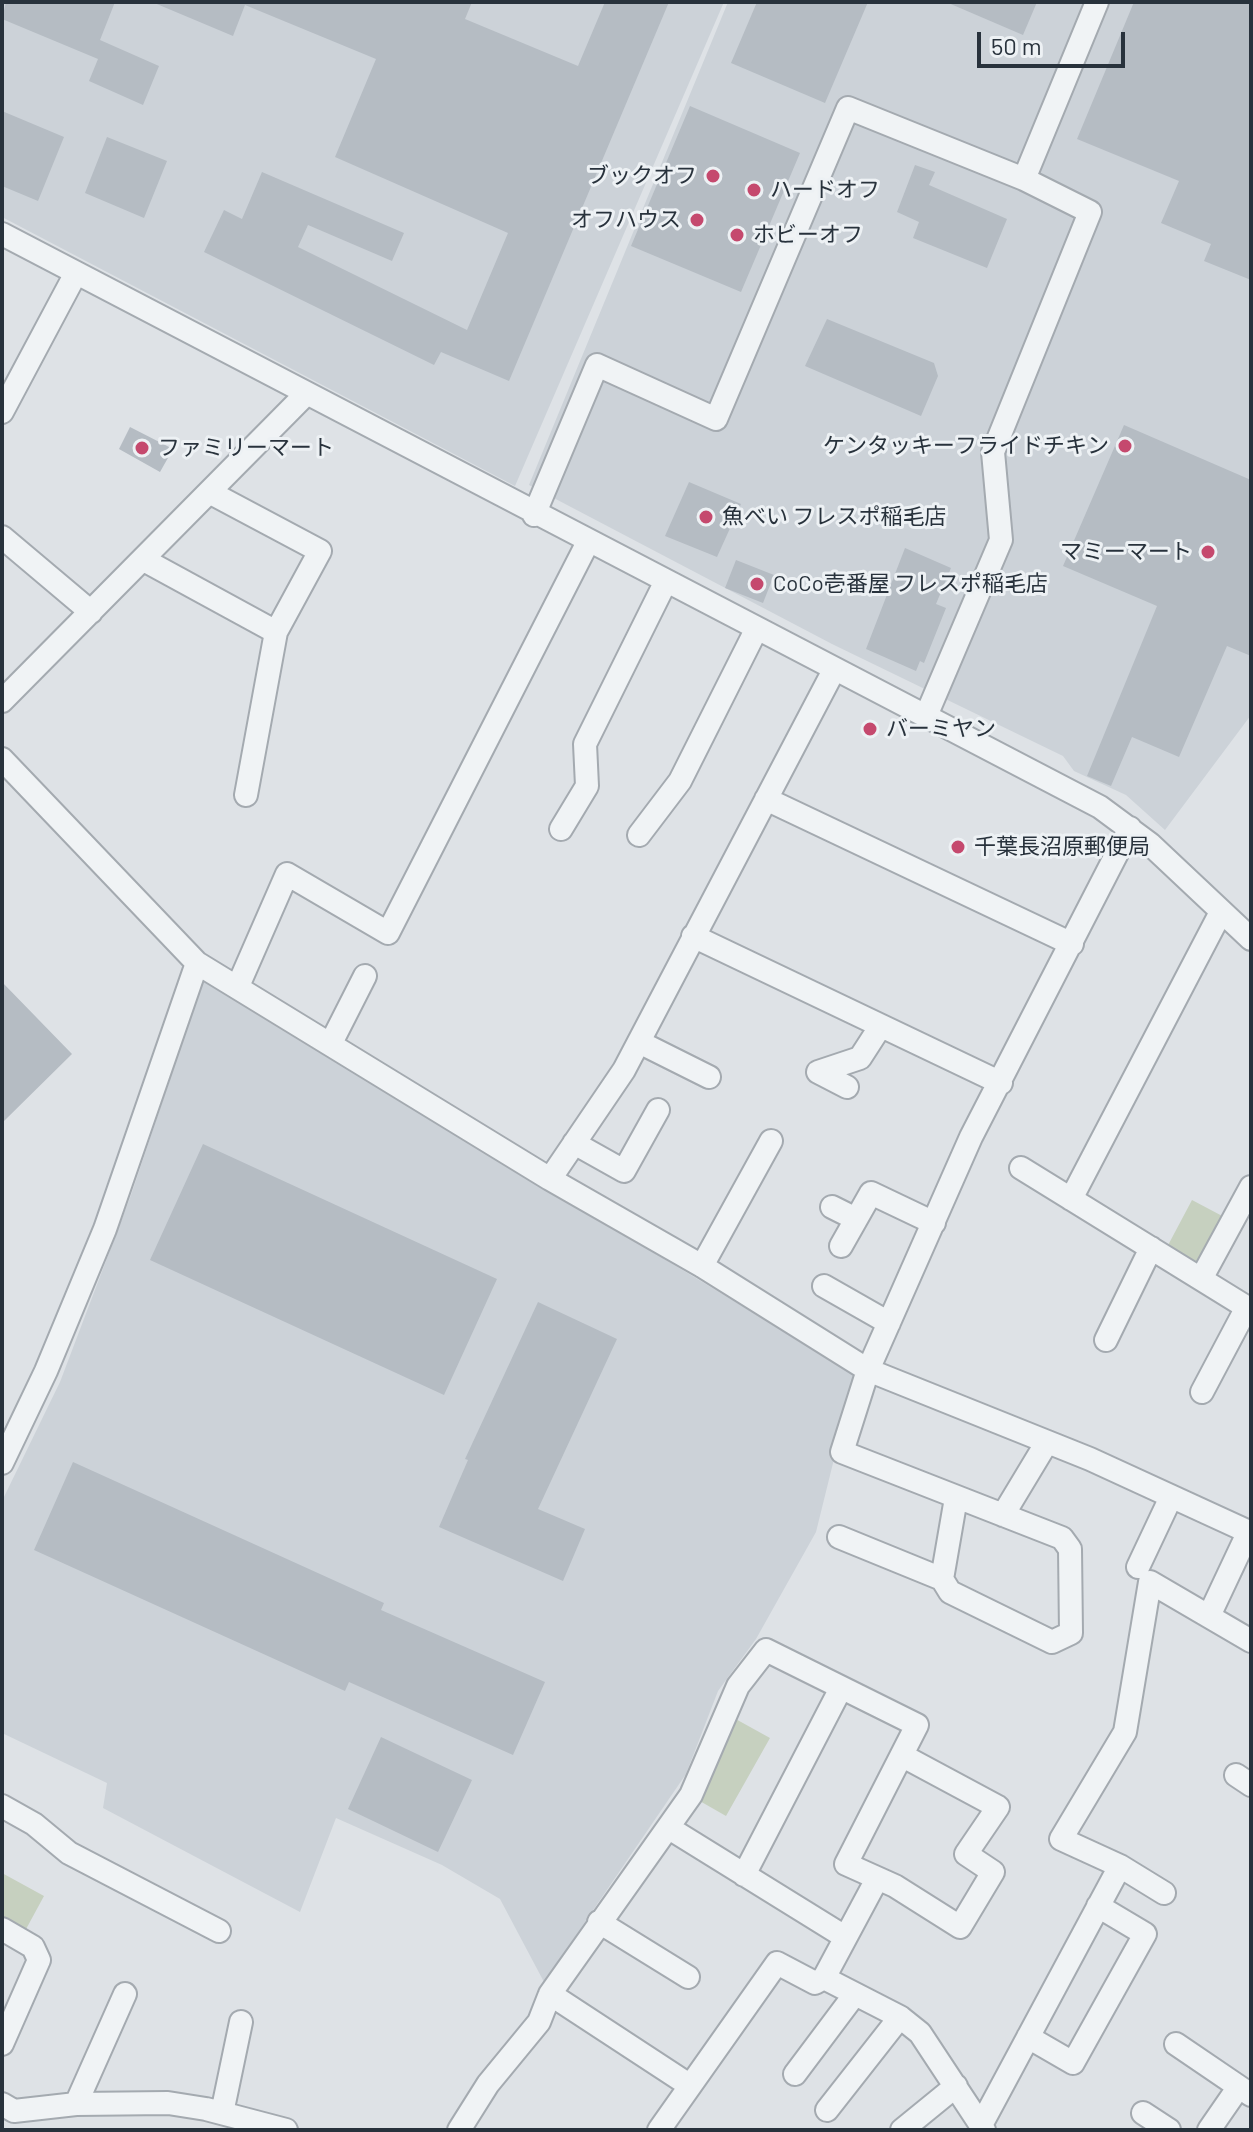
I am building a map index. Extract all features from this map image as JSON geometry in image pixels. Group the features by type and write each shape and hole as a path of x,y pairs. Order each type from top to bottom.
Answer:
{"street":[{"path":"1024,179 1097,2"},
{"path":"534,515 597,365 716,419 848,108 1024,179 1090,212 993,452 1001,540 926,716"},
{"path":"2,234 534,515 1100,807 1130,828 1251,939"},
{"path":"2,412 76,273"},
{"path":"2,701 306,394"},
{"path":"211,493 320,551 276,632 246,795"},
{"path":"238,986 287,874 388,933 588,542"},
{"path":"6,549 91,612"},
{"path":"144,560 276,632"},
{"path":"561,829 587,786 585,744 665,583"},
{"path":"639,835 680,781 756,630"},
{"path":"550,1179 621,1075 834,670"},
{"path":"2,759 197,963 550,1179 702,1266 868,1370 1047,1442 1250,1532 1209,1616"},
{"path":"766,799 1072,944"},
{"path":"839,1537 942,1579 950,1592 1052,1642 1071,1633 1070,1549 1062,1538 842,1452 868,1370 971,1137 1130,828"},
{"path":"1071,1199 1221,912"},
{"path":"693,936 1001,1083"},
{"path":"2,1463 46,1371 105,1229 197,963"},
{"path":"331,1043 365,976"},
{"path":"847,1087 818,1072 860,1058 880,1027"},
{"path":"639,1042 709,1077"},
{"path":"574,1143 624,1171 658,1110"},
{"path":"702,1266 771,1141"},
{"path":"1021,1168 1249,1308 1202,1392"},
{"path":"1201,1279 1251,1187"},
{"path":"841,1246 871,1193 934,1223"},
{"path":"832,1207 856,1219"},
{"path":"1106,1340 1151,1248"},
{"path":"824,1286 889,1323"},
{"path":"1003,1515 1047,1442"},
{"path":"1138,1567 1171,1497"},
{"path":"942,1579 956,1498"},
{"path":"1164,1893 1120,1866 1061,1839 1125,1732 1150,1582 1251,1641"},
{"path":"459,2130 488,2084 539,2022 550,1994 691,1795 738,1686 766,1650 917,1725 846,1864 960,1927 993,1872 966,1854 998,1807 903,1756"},
{"path":"744,1875 841,1688"},
{"path":"2,1806 34,1824 69,1853 219,1931"},
{"path":"669,1828 845,1937"},
{"path":"983,2127 1120,1866"},
{"path":"659,2130 777,1963 815,1983 824,1978 877,1879"},
{"path":"1028,2037 1073,2063 1145,1934 1098,1906"},
{"path":"599,1922 688,1977"},
{"path":"2,1929 33,1947 39,1960 2,2044"},
{"path":"824,1978 900,2017 931,2045 983,2127"},
{"path":"76,2104 125,1994"},
{"path":"550,1994 689,2085"},
{"path":"795,2074 855,1994"},
{"path":"827,2110 900,2017"},
{"path":"222,2113 241,2022"},
{"path":"1176,2044 1245,2091 1209,2130"},
{"path":"902,2130 956,2086"},
{"path":"2,2104 14,2111 76,2104 168,2103 286,2130"},
{"path":"1143,2113 1169,2130"}],"shaded area":[{"path":"2,2 724,2 515,486 2,217"},
{"path":"728,2 1251,2 1251,715 1165,830 1126,795 1074,771 1063,756 832,644 529,485"},
{"path":"203,981 855,1374 816,1532 756,1639 718,1691 686,1774 544,1982 500,1899 442,1865 336,1818 300,1912 103,1808 107,1783 2,1733 2,1501 60,1382 131,1195"}],"green space":[{"path":"1192,1200 1226,1218 1199,1266 1166,1249"},
{"path":"732,1717 770,1738 726,1816 698,1800"},
{"path":"2,1873 44,1896 25,1931 2,1918"}],"building":[{"path":"6,2 115,2 100,40 159,66 143,105 89,81 98,59 2,19"},
{"path":"152,2 472,2 465,19 578,66 605,2 669,2 509,381 441,352 434,365 204,252 224,210 242,219 262,172 404,233 392,261 308,225 298,247 467,330 508,233 335,157 376,59 245,5 233,36"},
{"path":"757,2 868,2 825,103 731,63"},
{"path":"946,2 1037,2 1023,35"},
{"path":"1134,2 1251,2 1251,280 1204,261 1211,244 1161,223 1179,181 1077,139"},
{"path":"690,106 800,153 741,292 631,246"},
{"path":"2,111 64,137 38,201 2,186"},
{"path":"107,137 167,161 144,218 85,193"},
{"path":"915,165 935,172 929,185 1007,219 987,268 913,238 919,222 897,212"},
{"path":"827,319 934,363 938,376 921,416 805,366"},
{"path":"1124,425 1251,480 1251,656 1227,646 1179,757 1132,737 1111,786 1087,776 1157,606 1063,566"},
{"path":"130,427 173,449 160,472 119,449"},
{"path":"689,482 741,504 717,557 665,536"},
{"path":"905,548 951,568 936,604 946,608 924,663 920,661 916,671 866,649"},
{"path":"736,560 774,575 763,603 725,588"},
{"path":"2,982 72,1054 2,1123"},
{"path":"203,1144 497,1279 444,1395 150,1260"},
{"path":"538,1302 617,1339 538,1509 585,1529 563,1581 439,1527 468,1460 465,1459"},
{"path":"73,1462 384,1603 381,1610 545,1682 513,1755 349,1682 345,1691 34,1550"},
{"path":"381,1737 472,1780 438,1852 348,1809"}],"place":[{"name":"ブックオフ","path":"713,176"},
{"name":"ハードオフ","path":"754,190"},
{"name":"オフハウス","path":"697,220"},
{"name":"ホビーオフ","path":"737,235"},
{"name":"ケンタッキーフライドチキン","path":"1125,446"},
{"name":"ファミリーマート","path":"142,448"},
{"name":"魚べい フレスポ稲毛店","path":"706,517"},
{"name":"マミーマート","path":"1208,552"},
{"name":"CoCo壱番屋 フレスポ稲毛店","path":"757,584"},
{"name":"バーミヤン","path":"870,729"},
{"name":"千葉長沼原郵便局","path":"958,847"}]}
